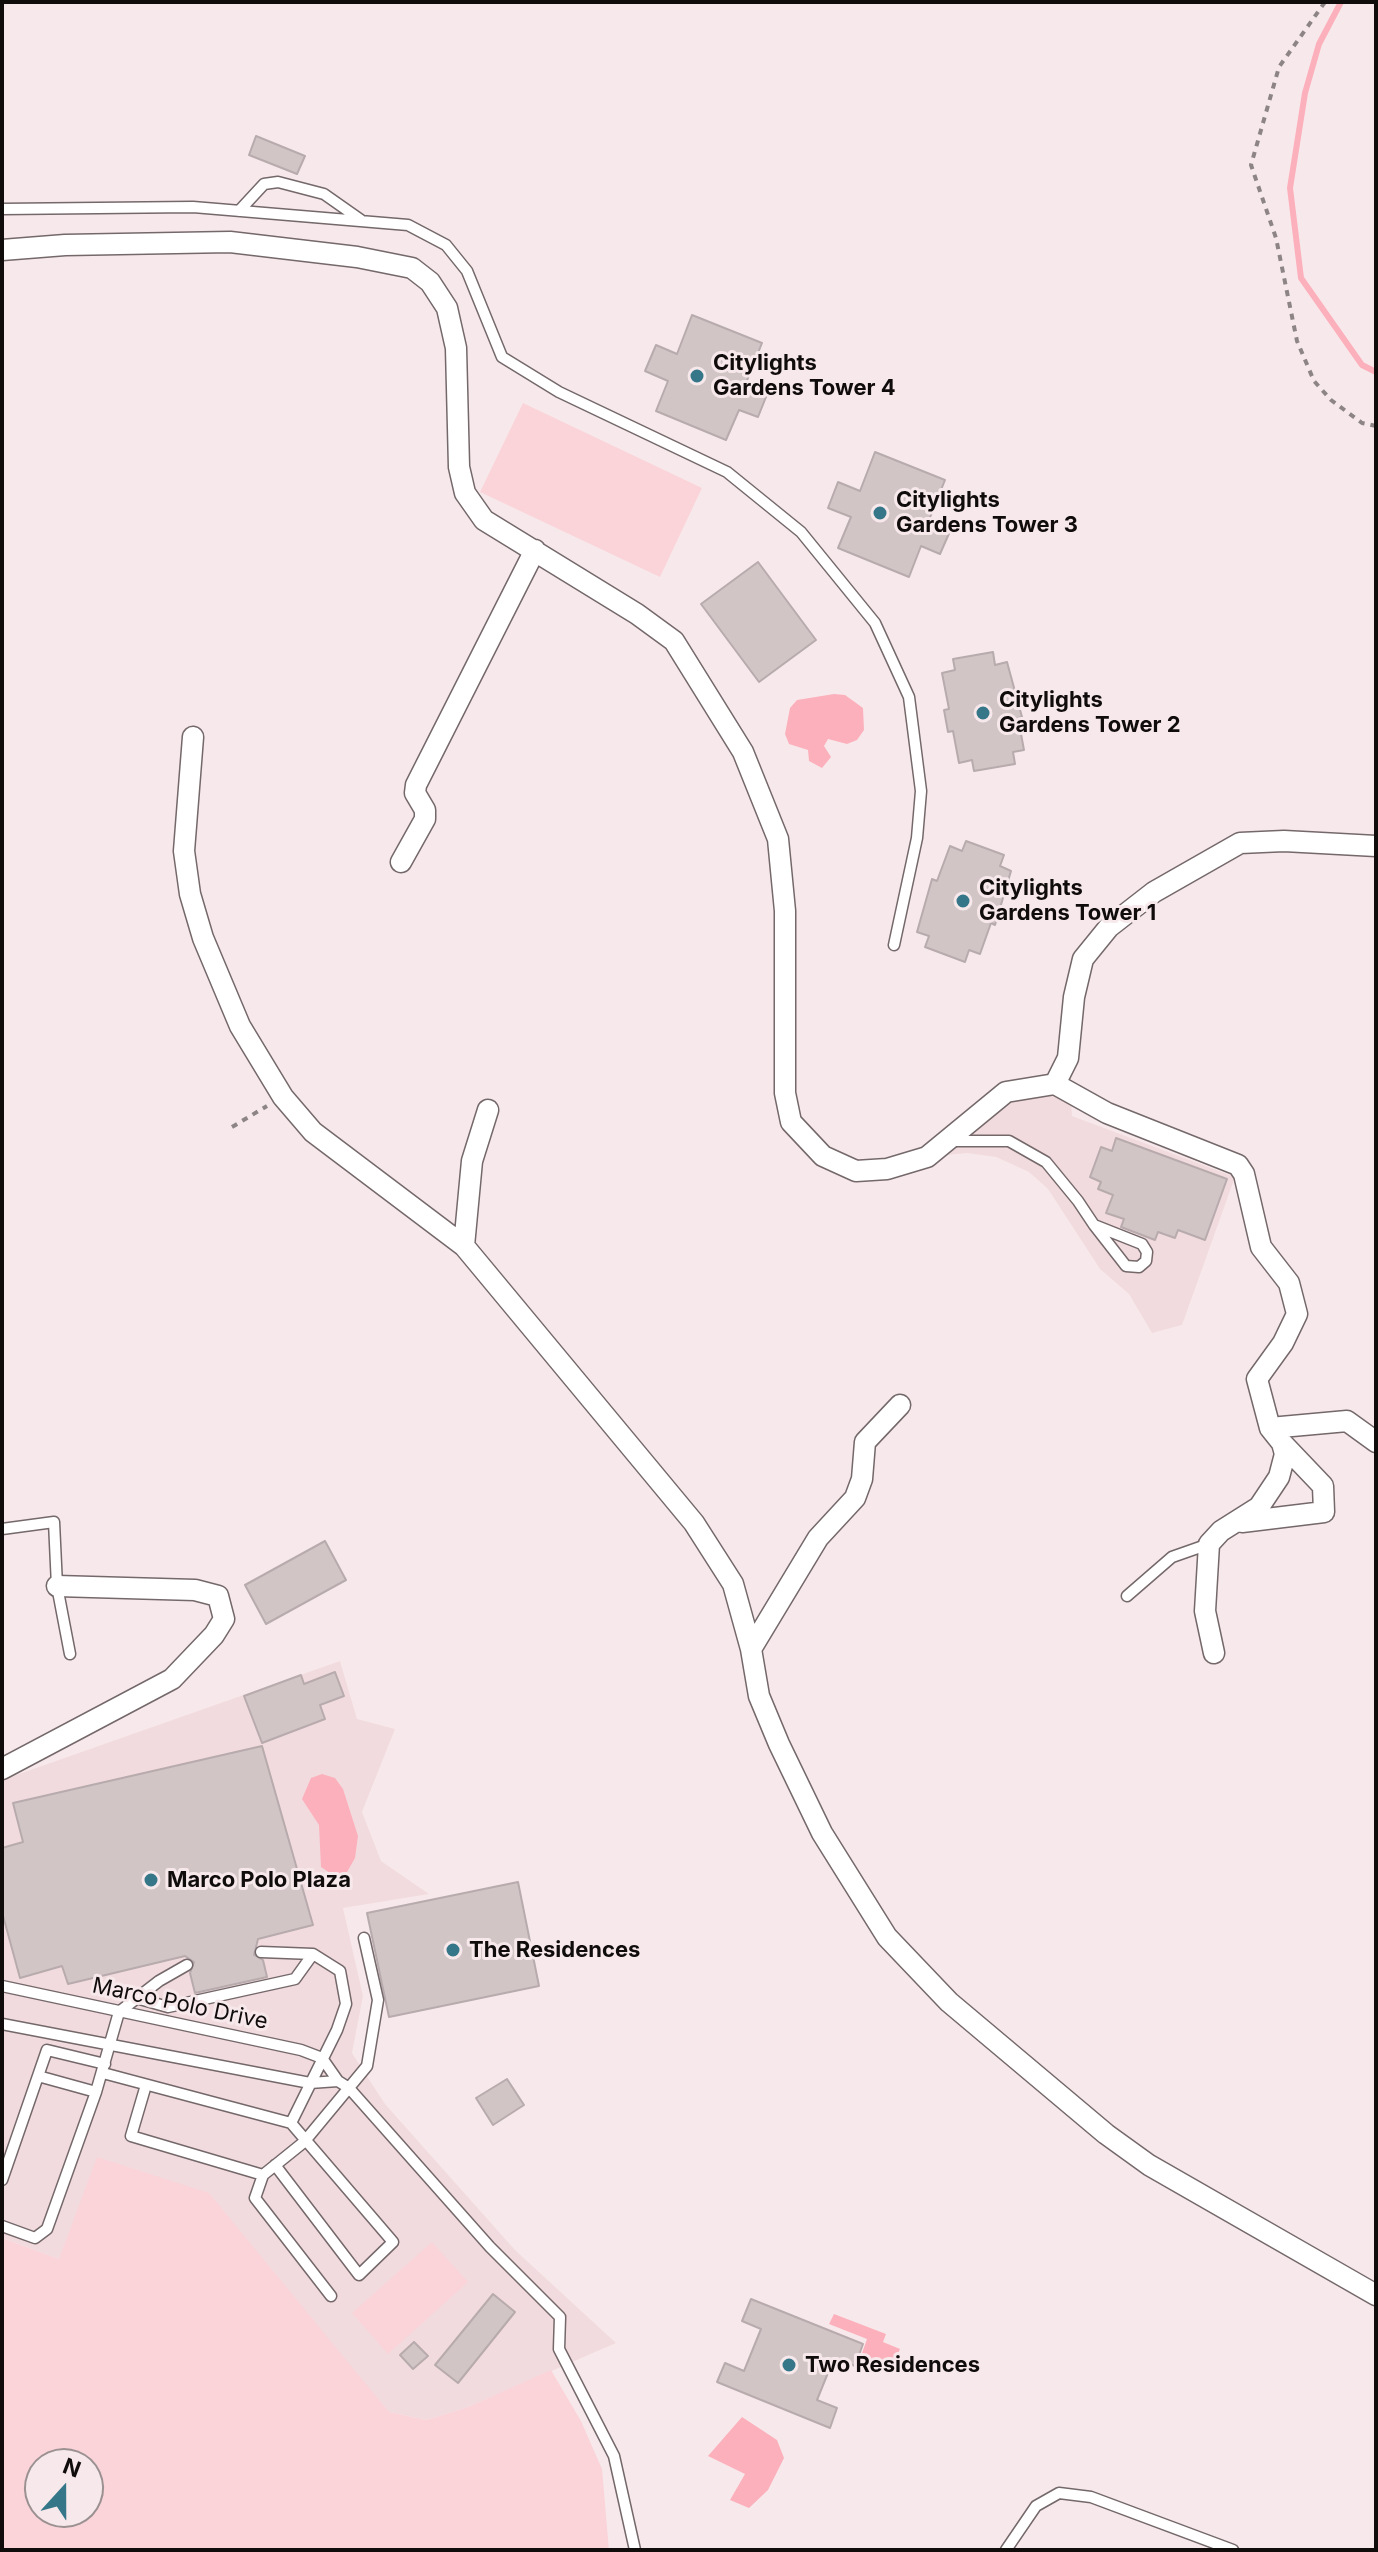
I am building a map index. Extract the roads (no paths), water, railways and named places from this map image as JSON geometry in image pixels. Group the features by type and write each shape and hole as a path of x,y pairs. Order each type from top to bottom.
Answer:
{"street":[{"path":"2,250 65,245 230,242 357,257 412,268 430,282 447,308 456,348 459,467 465,493 484,520 637,614 674,641 743,752 778,839 785,911 785,1093 791,1122 823,1156 856,1171 887,1169 927,1157 1006,1092 1055,1084 1107,1113 1229,1159 1244,1174 1261,1247 1289,1283 1297,1314 1283,1343 1257,1379 1285,1454 1272,1493 1253,1513 1209,1544 1205,1611 1214,1653"},
{"path":"401,862 425,819 425,810 415,793 416,785 535,550"},
{"path":"193,737 184,851 190,894 203,938 240,1026 283,1097 313,1132 464,1246 694,1523 733,1584 751,1649 759,1696 822,1833 887,1937 949,2002 1106,2134 1149,2165 1376,2295"},
{"path":"1055,1084 1068,1058 1074,997 1083,959 1109,927 1154,892 1240,843 1284,841 1376,846"},
{"path":"464,1246 472,1161 488,1110"},
{"path":"751,1649 818,1538 855,1498 862,1479 865,1442 900,1405"},
{"path":"1276,1435 1347,1421 1376,1442"},
{"path":"1235,1523 1324,1512 1323,1486 1276,1435"},
{"path":"2,1769 172,1679 214,1635 224,1619 218,1596 195,1590 57,1586"}],"lane":[{"path":"239,211 264,184 278,182 324,194 363,221"},
{"path":"2,209 193,207 408,225 446,245 467,271 502,357 559,392 727,472 801,532 857,597 888,648 909,697 921,791 917,838 894,945"},
{"path":"945,1141 1009,1141 1046,1162 1094,1225 1121,1259 1134,1268 1146,1261 1145,1248 1138,1242 1130,1242 1094,1225"},
{"path":"1121,1259 1123,1247 1130,1242"},
{"path":"2,1529 54,1522 57,1586 70,1654"},
{"path":"1127,1596 1172,1557 1209,1544"},
{"path":"331,2296 255,2198 263,2175 304,2142 367,2066 378,2000 364,1938"},
{"path":"261,1952 313,1954 340,1971 346,2004 291,2123"},
{"path":"136,1998 168,2007 295,1979 313,1954"},
{"path":"2,2226 35,2238 47,2229 104,2068 119,2012 187,1965"},
{"name":"Marco Polo Drive","path":"2,1986 301,2050 322,2058"},
{"path":"2,2024 111,2042 310,2083 338,2081"},
{"path":"2,2180 47,2050 146,2085 291,2123 304,2142 393,2242 359,2275 275,2165"},
{"path":"322,2058 338,2081 349,2088 490,2247 560,2317 559,2349 614,2456 635,2550"},
{"path":"38,2076 96,2092"},
{"path":"146,2085 131,2136 263,2175"},
{"path":"1006,2550 1036,2506 1059,2493 1091,2497 1233,2550"}],"waterway":[{"path":"1341,2 1319,44 1305,93 1290,188 1301,278 1362,365 1376,372"}],"place":[{"name":"Citylights Gardens Tower 4","path":"697,376"},
{"name":"Citylights Gardens Tower 3","path":"880,513"},
{"name":"Citylights Gardens Tower 2","path":"983,713"},
{"name":"Citylights Gardens Tower 1","path":"963,901"},
{"name":"Marco Polo Plaza","path":"151,1880"},
{"name":"The Residences","path":"453,1950"},
{"name":"Two Residences","path":"789,2365"}]}
